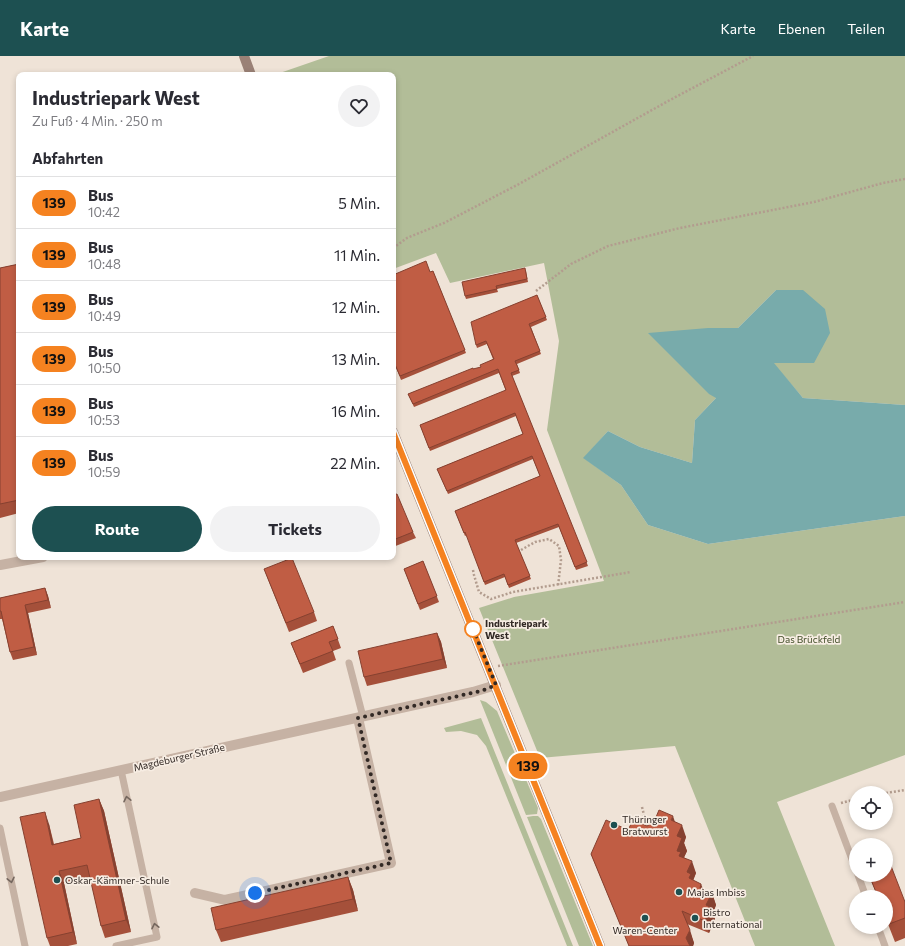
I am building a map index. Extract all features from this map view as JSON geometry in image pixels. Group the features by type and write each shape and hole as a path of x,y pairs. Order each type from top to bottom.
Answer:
{"main road":[{"path":"244,56 250,72"},
{"path":"396,449 496,685 600,946"}],"street":[{"path":"0,565 27,560"},
{"name":"Magdeburger Straße","path":"0,797 481,691 496,685"},
{"path":"195,892 225,900 391,863 360,717"}],"lane":[{"path":"349,663 360,717"},
{"path":"116,946 157,937 121,770"},
{"path":"832,806 849,851"},
{"path":"0,828 25,946"},
{"path":"881,934 885,946"}],"path":[{"path":"396,246 407,238 451,219 519,184 753,56"},
{"path":"536,291 571,264 608,246 680,228 814,202 883,183 905,179"},
{"path":"521,550 535,542 549,539 559,546 561,560 558,586"},
{"path":"473,570 479,592 491,599 513,592 558,586 631,572"},
{"path":"489,669 498,666 905,602"},
{"path":"893,792 905,790"},
{"path":"832,806 849,801"},
{"path":"642,807 648,828"}],"green space":[{"name":"Das Brückfeld","path":"329,56 905,56 905,405 803,398 773,363 776,290 738,328 708,328 716,398 695,420 692,463 640,447 608,431 584,458 621,485 648,525 708,544 905,516 905,755 777,802 835,946 755,946 675,746 540,758 479,608 514,597 604,581 547,430 559,341 544,263 450,283 436,253 396,268 396,72 283,72"},
{"path":"480,700 486,702 497,711 538,808 537,814 526,815"},
{"path":"481,718 573,946 567,946 486,746 477,735 461,731 446,732 444,728"},
{"path":"538,816 541,819 593,946 579,946 527,817"}],"water":[{"path":"776,290 803,290 825,309 830,333 814,363 774,363 803,398 905,405 905,516 708,544 648,525 621,485 583,458 608,431 640,447 692,463 695,420 716,398 709,394 648,333 708,328 738,328"}],"building":[{"path":"426,261 430,272 433,271 465,350 400,376 396,367 396,274"},
{"path":"16,265 16,501 0,504 0,268"},
{"path":"525,268 527,279 496,286 497,289 465,296 462,282"},
{"path":"537,295 546,317 529,324 540,351 515,361 519,370 511,373 587,562 575,567 558,524 515,540 530,576 508,585 504,574 484,582 465,532 464,533 455,511 540,476 532,456 447,491 437,469 523,434 515,413 429,448 420,425 506,390 498,369 413,404 408,394 473,368 481,367 480,365 494,359 486,341 476,345 471,322"},
{"path":"396,494 413,532 396,539"},
{"path":"287,560 293,560 314,612 286,623 264,569"},
{"path":"423,561 437,596 418,604 404,569"},
{"path":"45,588 48,600 25,605 34,647 10,652 0,611 0,598"},
{"path":"333,626 338,639 329,642 333,651 300,664 291,643"},
{"path":"437,633 443,659 364,677 358,651"},
{"name":"Oskar-Kämmer-Schule","path":"99,799 126,920 101,926 87,865 59,871 73,932 47,938 20,817 45,812 52,845 81,838 74,805"},
{"path":"659,810 673,816 671,820 682,825 677,836 682,838 677,851 681,852 679,856 692,861 687,872 691,874 689,878 701,884 700,888 712,893 706,905 710,907 705,921 682,911 690,930 686,938 690,946 629,946 591,854 606,820 628,830 633,820 647,826 654,822"},
{"path":"893,871 905,902 905,918 893,922 893,890 875,890 872,882 893,882"},
{"path":"348,877 353,899 216,930 211,908"}],"bus line":[{"name":"139","path":"396,439 600,946"}],"place":[{"name":"Industriepark West","path":"473,629"},
{"name":"Thüringer Bratwurst","path":"614,825"},
{"name":"Oskar-Kämmer-Schule","path":"57,880"},
{"name":"Majas Imbiss","path":"679,892"},
{"name":"Waren-Center","path":"645,918"},
{"name":"Bistro International","path":"695,918"}],"route":[{"path":"255,893 391,863 358,718 481,691 496,685 473,629"}]}
